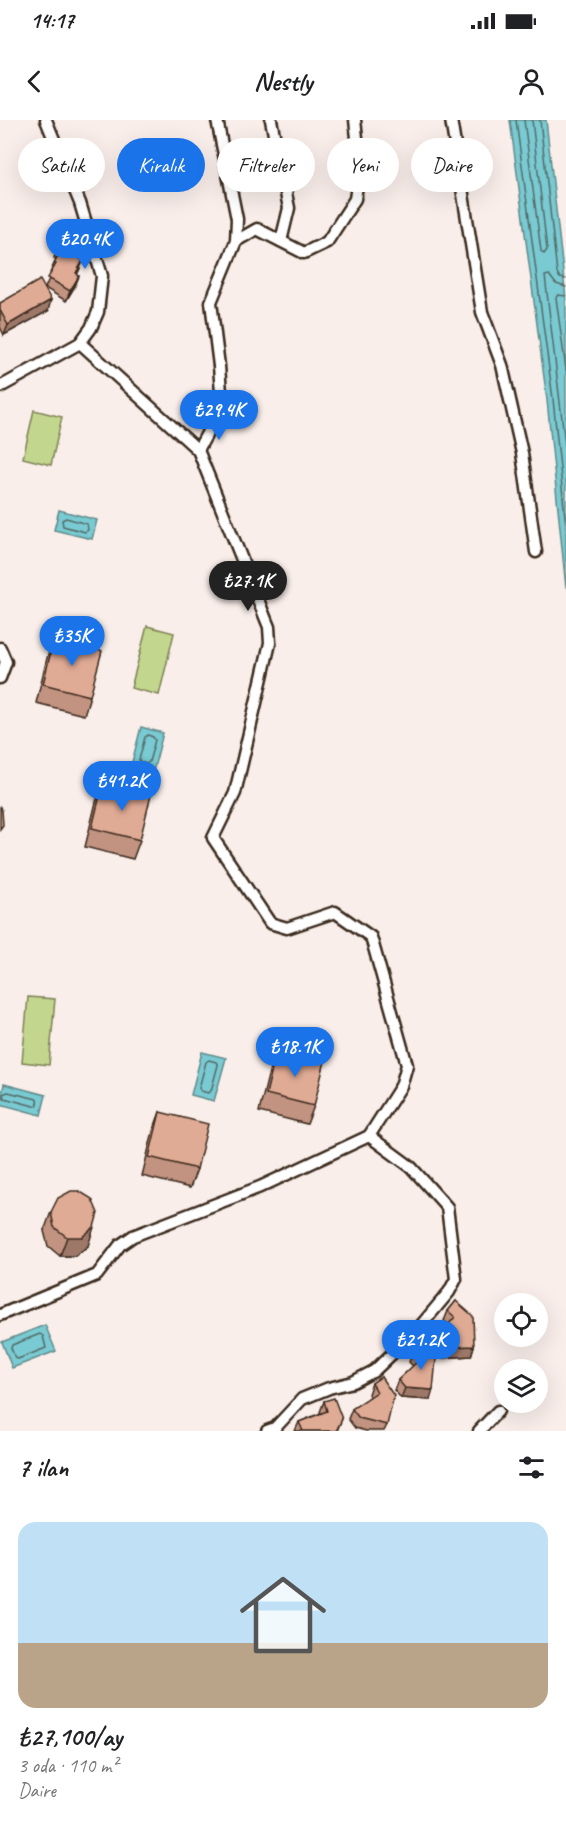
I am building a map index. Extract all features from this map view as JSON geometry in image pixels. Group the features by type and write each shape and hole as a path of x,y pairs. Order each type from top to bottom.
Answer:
{"street":[{"path":"0,387 80,343 91,328 98,312 102,291 102,276 80,203 46,120"},
{"path":"198,450 222,406 211,302 236,241 235,200 217,120"},
{"path":"271,120 289,208 281,241"},
{"path":"236,241 257,229 304,253 327,242 355,199 360,165 355,120"},
{"path":"451,120 482,312 504,376 522,453 536,552"},
{"path":"0,1315 98,1275 120,1245 133,1236 260,1187 369,1136 401,1086 407,1065 371,937 335,912 287,928 270,923 213,838 235,793 270,643 269,627 198,450 80,343"},
{"path":"0,648 6,662 0,678"},
{"path":"267,1431 275,1428 302,1399 328,1388 353,1382 374,1371 418,1329 449,1292 456,1279 447,1207 411,1167 369,1136"},
{"path":"479,1431 496,1413"}],"green space":[{"path":"34,410 62,417 51,465 23,458"},
{"path":"147,626 174,633 159,695 131,688"},
{"path":"28,997 55,999 49,1065 22,1062"}],"water":[{"path":"510,120 546,120 566,299 566,588 547,400"},
{"path":"59,510 97,520 92,539 54,530"},
{"path":"141,727 163,733 153,772 131,766"},
{"path":"202,1052 226,1058 214,1101 191,1095"},
{"path":"4,1084 46,1095 41,1115 0,1104"},
{"path":"45,1325 56,1351 12,1368 2,1342"}],"building":[{"path":"67,232 88,244 80,258 83,261 76,273 79,276 70,291 48,278 61,250 58,248"},
{"path":"40,280 51,300 8,325 0,310 0,303"},
{"path":"54,639 102,651 90,696 43,684"},
{"path":"103,783 151,795 140,840 92,828"},
{"path":"0,807 3,825 0,829"},
{"path":"277,1049 325,1061 314,1106 266,1094"},
{"path":"160,1112 208,1124 197,1169 149,1157"},
{"path":"71,1191 79,1191 92,1199 98,1213 94,1227 82,1237 67,1237 54,1227 51,1212 58,1198"},
{"path":"456,1301 473,1316 474,1346 446,1347 435,1340 455,1317 448,1311"},
{"path":"422,1343 436,1359 433,1390 405,1388 398,1380 420,1359 413,1352"},
{"path":"381,1377 394,1396 387,1425 359,1418 352,1409 377,1392 372,1383"},
{"path":"334,1398 342,1419 336,1431 303,1431 299,1422 327,1411 324,1401"}]}
